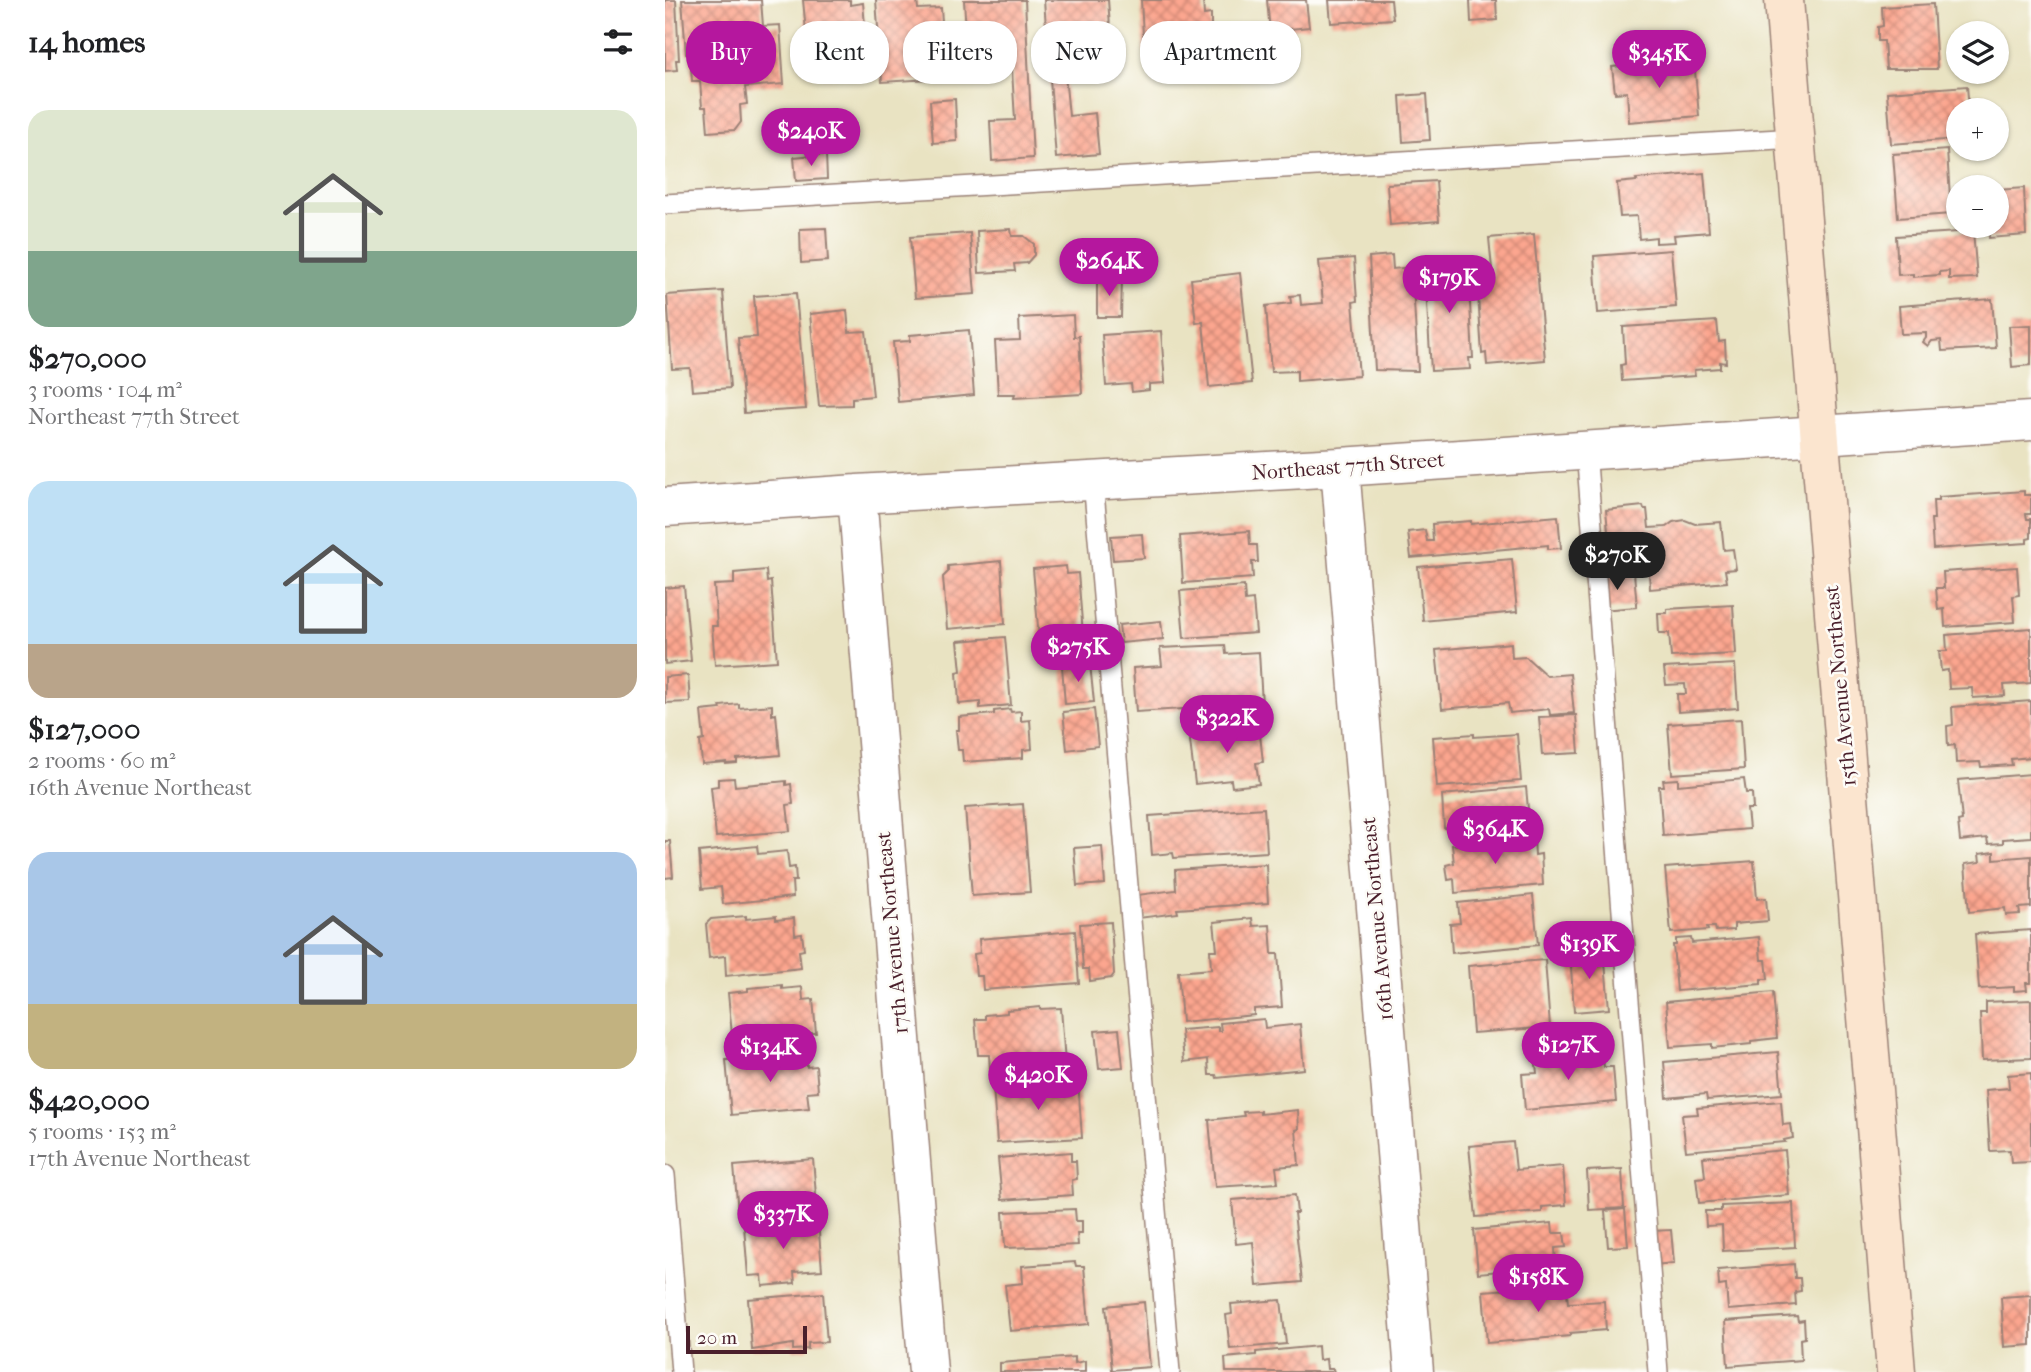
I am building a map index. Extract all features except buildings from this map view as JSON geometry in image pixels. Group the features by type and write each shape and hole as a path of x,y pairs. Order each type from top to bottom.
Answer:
{"main road":[{"name":"15th Avenue Northeast","path":"1784,0 1896,1372"}],"street":[{"name":"Northeast 77th Street","path":"665,507 1340,467 2031,421"},
{"name":"16th Avenue Northeast","path":"1340,467 1414,1372"},
{"name":"17th Avenue Northeast","path":"856,494 929,1372"}],"lane":[{"path":"665,204 1796,138"},
{"path":"1586,450 1658,1372"},
{"path":"1093,480 1170,1372"},
{"path":"665,1175 681,1372"}]}
